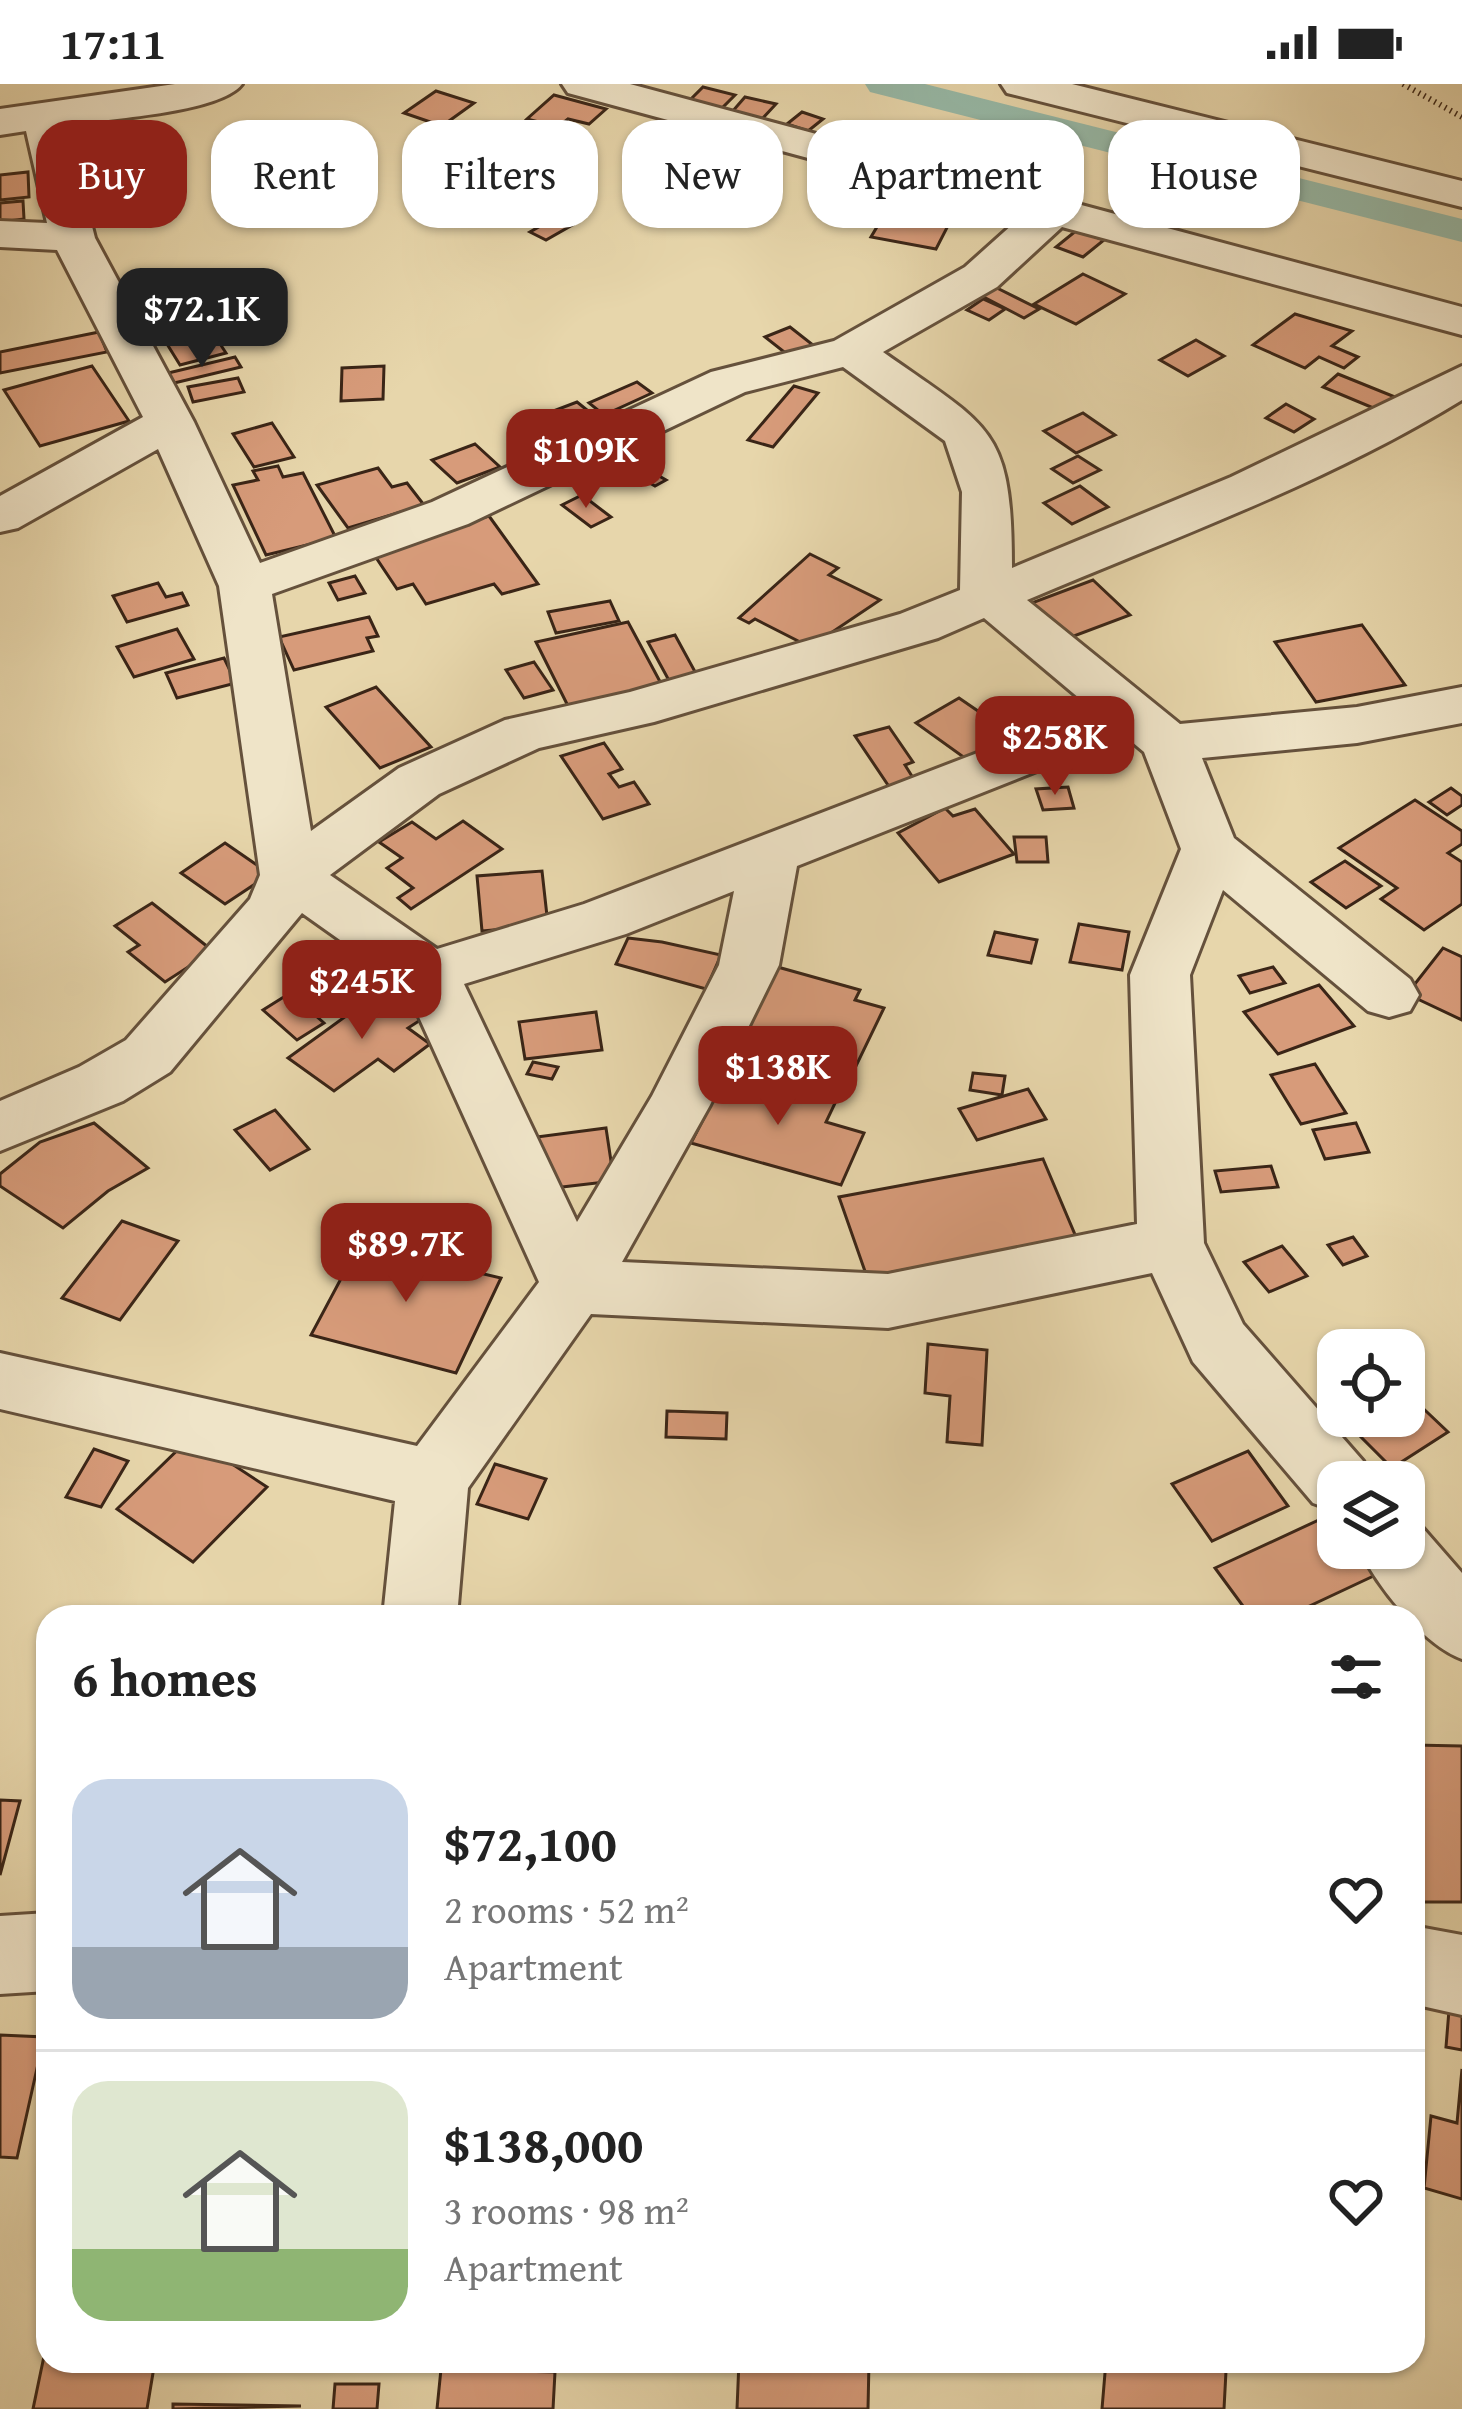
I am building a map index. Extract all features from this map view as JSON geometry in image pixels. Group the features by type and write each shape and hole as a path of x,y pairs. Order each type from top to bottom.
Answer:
{"street":[{"path":"221,84 54,107 73,238 170,422 245,586 290,875 429,974 574,1286"},
{"path":"584,84 807,144"},
{"path":"1022,84 1462,194"},
{"path":"1084,218 1462,322"},
{"path":"245,586 450,513 728,382 851,351 981,277 1034,228"},
{"path":"0,234 73,238"},
{"path":"851,351 967,434 987,492 986,593"},
{"path":"0,1127 101,1084 148,1056 276,908 290,875 418,781 524,733 635,709 919,626 986,593 1250,488 1406,414 1462,380"},
{"path":"0,517 170,422"},
{"path":"986,593 1150,728 1210,849 1389,995"},
{"path":"429,974 605,919 771,850 1150,728 1357,724 1462,705"},
{"path":"1210,849 1160,976 1171,1243 1217,1342 1320,1461"},
{"path":"421,1605 434,1480 574,1286 679,1105 749,965 771,850"},
{"path":"574,1286 888,1301 1171,1243"},
{"path":"0,1381 434,1480"},
{"path":"1413,1569 1462,1626"},
{"path":"0,1955 36,1953"},
{"path":"1425,1968 1462,1975"}],"path":[{"path":"1403,84 1462,117"}],"building":[{"path":"703,87 735,95 720,110 688,102"},
{"path":"436,91 474,103 450,120 424,120 404,113"},
{"path":"554,95 606,109 594,120 527,119"},
{"path":"745,97 776,104 761,120 731,113"},
{"path":"802,112 823,119 807,120 807,131 787,124"},
{"path":"28,172 29,197 0,200 0,175"},
{"path":"23,201 24,219 0,222 0,203"},
{"path":"537,228 567,228 546,240 530,232"},
{"path":"876,228 947,228 936,249 871,237"},
{"path":"1077,230 1104,240 1083,257 1056,247"},
{"path":"1083,274 1125,294 1076,324 1034,304"},
{"path":"993,286 1039,309 1024,318 978,294"},
{"path":"983,299 1005,309 989,320 967,310"},
{"path":"1295,314 1352,331 1332,346 1358,357 1344,368 1319,357 1305,368 1253,345"},
{"path":"790,327 813,345 788,355 765,337"},
{"path":"99,332 107,352 0,373 0,352"},
{"path":"213,333 226,353 180,365 167,344"},
{"path":"1196,340 1224,356 1188,376 1160,360"},
{"path":"235,357 241,367 170,384 164,374"},
{"path":"92,366 129,421 40,446 4,390"},
{"path":"384,366 383,399 341,401 342,368"},
{"path":"1338,374 1405,401 1390,415 1323,387"},
{"path":"238,378 244,392 193,402 188,387"},
{"path":"637,382 652,393 604,415 589,403"},
{"path":"794,386 818,393 773,447 748,440"},
{"path":"577,402 597,418 568,430 548,413"},
{"path":"1286,404 1314,419 1294,432 1266,418"},
{"path":"1083,413 1115,435 1076,453 1044,431"},
{"path":"535,416 564,436 530,452 514,441 527,434 515,426"},
{"path":"272,423 294,457 254,467 233,434"},
{"path":"475,444 500,467 457,483 432,460"},
{"path":"1078,456 1100,470 1073,483 1052,469"},
{"path":"633,461 666,480 655,486 622,467"},
{"path":"278,466 283,477 303,473 336,538 266,555 233,485 258,480 253,471"},
{"path":"378,468 392,487 407,483 424,505 348,528 317,485"},
{"path":"1080,486 1108,507 1072,524 1044,503"},
{"path":"582,495 611,517 591,527 562,505"},
{"path":"489,516 538,584 502,594 494,584 426,604 413,584 397,589 371,550"},
{"path":"810,554 838,568 829,575 880,600 810,647 755,619 749,623 739,618"},
{"path":"355,576 365,593 338,600 329,583"},
{"path":"1093,580 1130,615 1066,639 1029,604"},
{"path":"158,583 166,597 182,593 188,605 127,622 113,596"},
{"path":"610,601 619,621 556,633 548,612"},
{"path":"369,617 378,636 367,638 373,651 294,670 279,637"},
{"path":"628,622 664,689 570,710 536,642"},
{"path":"1362,625 1405,685 1316,702 1275,642"},
{"path":"177,629 194,659 134,677 117,647"},
{"path":"675,635 699,679 672,686 648,642"},
{"path":"224,658 236,683 177,698 166,673"},
{"path":"534,662 553,690 524,698 506,670"},
{"path":"376,687 431,747 380,768 326,707"},
{"path":"959,698 1013,735 969,761 916,723"},
{"path":"889,727 913,762 905,765 915,781 890,788 855,736"},
{"path":"604,743 622,769 609,774 619,787 634,782 649,804 603,819 561,756"},
{"path":"1068,787 1074,808 1043,810 1036,789"},
{"path":"1451,788 1462,796 1462,805 1447,815 1429,802"},
{"path":"1415,800 1462,831 1462,844 1448,853 1462,862 1462,904 1424,930 1381,899 1397,888 1339,848"},
{"path":"945,808 953,816 975,809 1014,854 939,882 898,833"},
{"path":"463,821 502,849 411,909 398,898 413,888 387,868 402,858 379,842 412,822 436,839"},
{"path":"1014,837 1046,837 1048,862 1017,862"},
{"path":"225,843 270,874 225,904 181,873"},
{"path":"1345,861 1381,886 1346,908 1311,882"},
{"path":"542,871 548,925 482,931 477,876"},
{"path":"152,903 213,951 165,982 128,952 139,945 115,926"},
{"path":"1079,924 1129,932 1122,970 1070,962"},
{"path":"995,932 1037,940 1031,963 988,955"},
{"path":"628,938 721,955 706,989 616,964"},
{"path":"1443,948 1462,957 1462,1020 1407,994"},
{"path":"313,958 344,979 318,999 286,978"},
{"path":"774,966 860,990 855,1000 884,1008 856,1066 738,1032"},
{"path":"1273,967 1285,983 1250,993 1239,976"},
{"path":"1319,985 1354,1026 1278,1054 1244,1012"},
{"path":"382,990 422,1019 408,1028 430,1044 394,1071 378,1059 334,1091 288,1058"},
{"path":"290,993 324,1023 297,1040 263,1010"},
{"path":"596,1012 602,1050 525,1059 519,1022"},
{"path":"533,1062 558,1067 552,1079 527,1074"},
{"path":"1315,1064 1346,1113 1301,1124 1271,1075"},
{"path":"729,1069 837,1099 826,1122 864,1133 841,1185 691,1143"},
{"path":"973,1073 1005,1076 1002,1095 970,1090"},
{"path":"1028,1089 1046,1119 977,1140 959,1109"},
{"path":"275,1110 309,1149 270,1170 235,1130"},
{"path":"94,1123 148,1168 108,1191 63,1228 0,1186 0,1174 40,1142"},
{"path":"1356,1123 1369,1152 1325,1159 1313,1130"},
{"path":"606,1128 614,1181 536,1190 529,1138"},
{"path":"1043,1159 1076,1237 867,1277 839,1197"},
{"path":"1271,1166 1278,1187 1221,1192 1215,1171"},
{"path":"122,1221 178,1241 120,1320 62,1298"},
{"path":"356,1234 434,1254 427,1268 450,1274 454,1267 501,1278 456,1373 311,1335 352,1258 346,1256"},
{"path":"1353,1237 1367,1256 1343,1265 1328,1245"},
{"path":"1282,1246 1307,1276 1269,1292 1244,1262"},
{"path":"928,1344 987,1350 982,1445 947,1442 950,1396 925,1393"},
{"path":"1425,1410 1448,1432 1403,1461 1385,1461 1361,1437 1425,1437"},
{"path":"667,1411 727,1413 726,1439 666,1437"},
{"path":"191,1437 267,1487 193,1562 117,1509"},
{"path":"94,1449 128,1461 101,1507 66,1497"},
{"path":"1248,1451 1288,1506 1212,1541 1172,1484"},
{"path":"495,1464 546,1479 528,1519 477,1504"},
{"path":"1317,1521 1317,1569 1382,1572 1312,1605 1242,1605 1215,1568"},
{"path":"1425,1745 1462,1746 1462,1902 1425,1902"},
{"path":"0,1800 20,1801 0,1875"},
{"path":"1449,2010 1462,2013 1462,2050 1446,2047"},
{"path":"0,2035 36,2037 36,2073 17,2158 0,2157"},
{"path":"1462,2069 1462,2199 1425,2188 1431,2116 1457,2123"},
{"path":"40,2373 153,2373 147,2409 33,2409"},
{"path":"441,2373 555,2373 553,2409 437,2409"},
{"path":"738,2373 869,2373 868,2409 737,2409"},
{"path":"1105,2373 1226,2373 1224,2409 1102,2409"},
{"path":"335,2384 379,2384 377,2409 333,2409"},
{"path":"173,2404 301,2406 173,2409"}],"waterway":[{"path":"883,84 1462,231"}]}
